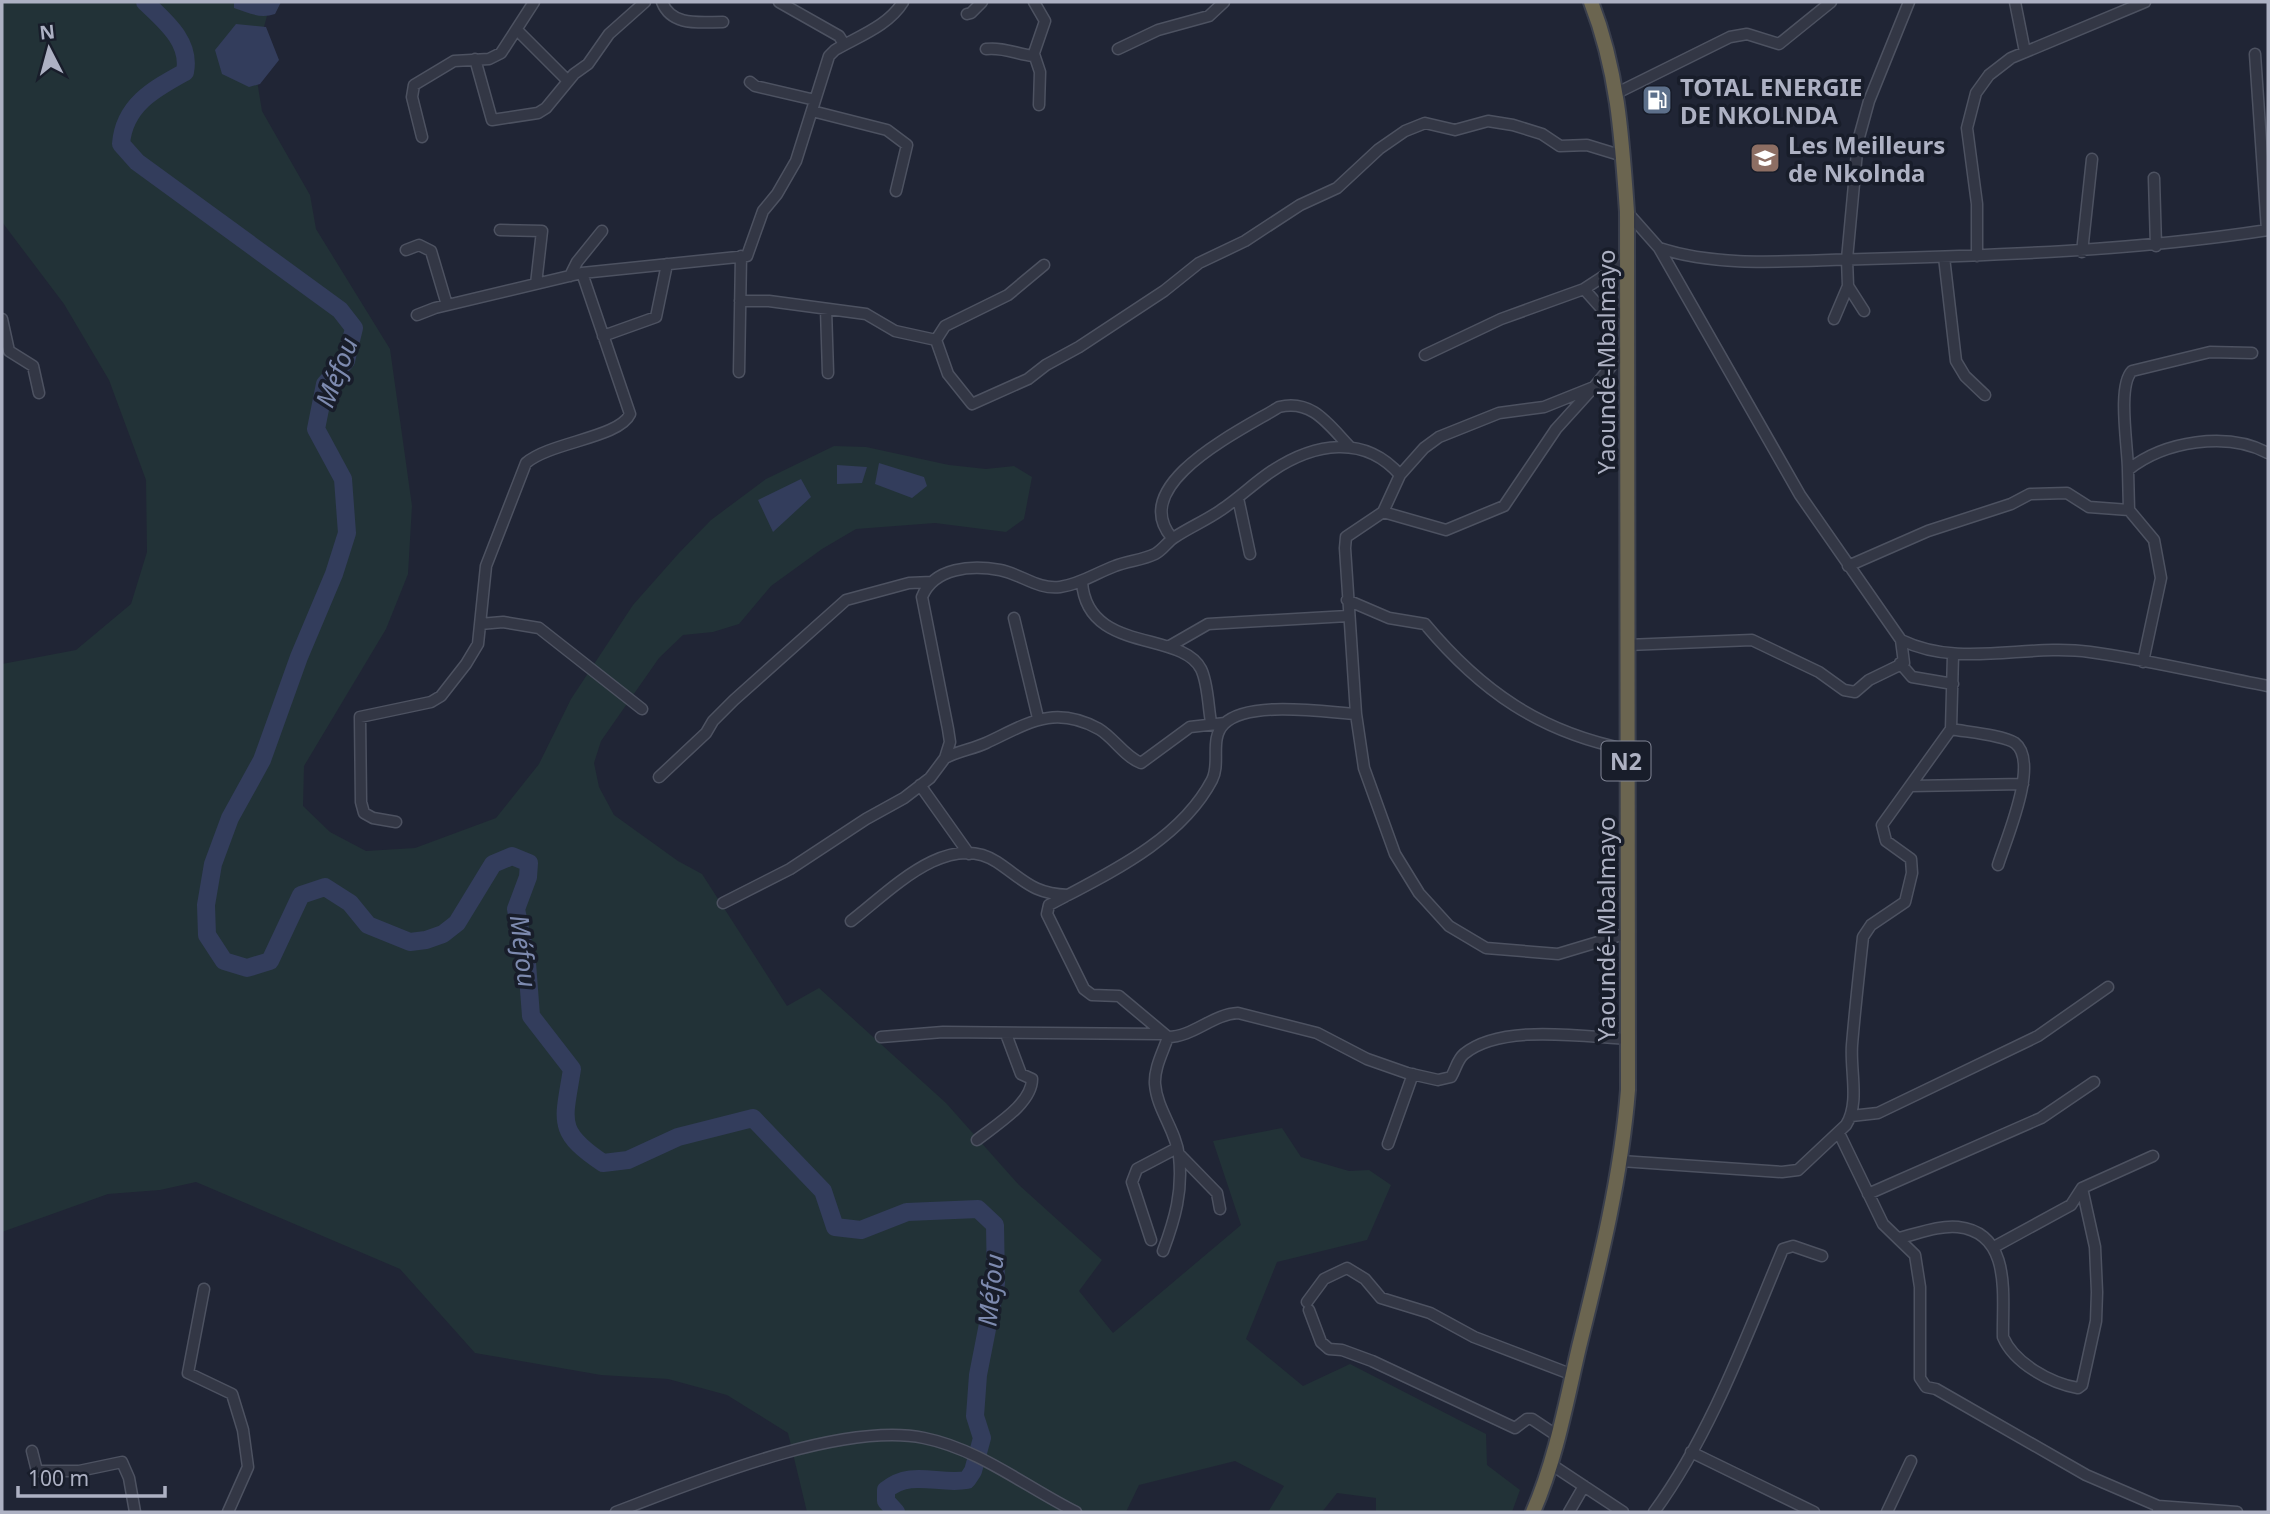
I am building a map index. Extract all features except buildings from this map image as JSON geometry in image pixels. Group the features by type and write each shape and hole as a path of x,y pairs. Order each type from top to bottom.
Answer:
{"highway":[{"name":"Yaoundé-Mbalmayo","path":"1533,1512 1552,1465 1559,1437 1621,1161 1629,1090 1626,748 1629,345 1627,212 1617,93 1605,39 1591,2"}],"street":[{"path":"422,137 412,96 414,85 454,61 489,60 501,53 534,2"},
{"path":"475,59 492,120 538,113 551,103 568,80 588,64 622,20 645,2"},
{"path":"662,2 665,11 677,20 723,22"},
{"path":"779,2 839,36 844,44"},
{"path":"417,315 447,305 582,273 747,256 763,211 777,194 796,161 829,56 844,44 896,14 903,2"},
{"path":"967,14 982,2"},
{"path":"1034,2 1045,22 1034,54 1040,72 1039,105"},
{"path":"1118,50 1158,30 1209,16 1224,2"},
{"path":"1617,93 1730,37 1747,34 1779,44 1831,2"},
{"path":"1834,319 1848,286 1847,259 1858,141 1869,101 1909,2"},
{"path":"2015,2 2025,52"},
{"path":"1977,256 1977,204 1967,128 1976,93 1989,75 2011,58 2145,2"},
{"path":"517,30 568,80"},
{"path":"986,49 1008,49 1017,54 1034,54"},
{"path":"1659,248 1684,256 1727,260 1944,257 2082,252 2156,246 2268,230 2255,54"},
{"path":"750,82 814,105 850,123 887,130 903,140 907,145 896,191"},
{"path":"936,340 947,374 972,404 1006,390 1079,347 1164,291 1199,262 1245,241 1300,205 1337,188 1380,149 1405,131 1424,123 1455,130 1488,121 1513,125 1542,134 1560,146 1587,145 1623,156"},
{"path":"2082,252 2092,159"},
{"path":"2154,178 2156,246"},
{"path":"1627,212 1659,248 1758,425 1848,566 1901,640 1919,649 1953,655 2089,652 2268,686"},
{"path":"500,230 542,231 536,284"},
{"path":"570,276 577,262 602,232"},
{"path":"406,250 419,246 431,251 447,305"},
{"path":"739,372 741,256"},
{"path":"1944,257 1956,361 1965,376 1985,394"},
{"path":"1424,355 1501,319 1584,289 1627,261"},
{"path":"603,336 656,317 667,264"},
{"path":"936,340 945,326 1008,295 1044,265"},
{"path":"396,822 373,818 365,813 361,802 360,717 431,702 441,696 478,643 486,566 526,463 538,453 619,426 630,414 582,273"},
{"path":"1848,286 1864,311"},
{"path":"1584,289 1600,307 1628,316"},
{"path":"740,301 769,301 866,314 895,331 936,340"},
{"path":"826,309 828,373"},
{"path":"2,319 9,351 33,366 39,393"},
{"path":"1383,512 1446,530 1504,506 1556,429 1629,345"},
{"path":"2143,662 2161,578 2154,540 2129,510 2126,385 2132,371 2210,352 2252,353"},
{"path":"1594,387 1544,407 1499,413 1447,433 1424,448 1401,475 1383,512 1346,537 1348,616 1356,714 1368,780 1395,854 1419,893 1449,926 1486,948 1558,954 1628,933"},
{"path":"1172,538 1163,527 1161,519 1162,502 1173,479 1206,452 1279,407 1291,404 1308,407 1349,446"},
{"path":"2128,470 2146,456 2170,446 2225,442 2257,447 2268,453"},
{"path":"659,777 706,733 713,721 734,700 846,600 909,583 932,582 957,568 1002,570 1031,583 1057,587 1083,582 1114,566 1156,554 1172,538 1238,498 1287,462 1325,450 1349,446 1378,454 1401,475"},
{"path":"1848,566 1928,531 2011,504 2030,494 2067,493 2089,506 2129,510"},
{"path":"1238,498 1250,555"},
{"path":"723,903 790,869 920,785 945,758 950,742 922,597 932,582"},
{"path":"1083,582 1085,601 1100,618 1143,642 1168,647 1188,656 1200,669 1211,722"},
{"path":"1348,600 1388,618 1425,624 1445,648 1511,704 1551,728 1587,741 1626,748"},
{"path":"1168,647 1208,624 1348,616"},
{"path":"1014,618 1038,718"},
{"path":"480,624 503,622 539,628 642,709"},
{"path":"1626,645 1752,640 1819,672 1844,690 1855,692 1869,680 1904,663 1901,640"},
{"path":"1621,1161 1782,1172 1798,1170 1839,1133 1852,1116 1852,1049 1863,937 1871,925 1905,902 1912,873 1911,859 1886,841 1882,825 1951,729 1953,655"},
{"path":"1900,663 1912,677 1953,684"},
{"path":"945,758 984,744 1038,718 1053,716 1087,723 1102,731 1141,763 1190,727 1211,722 1225,723 1242,715 1263,711 1356,714"},
{"path":"1165,1036 1124,999 1092,995 1084,989 1047,914 1049,905 1150,846 1186,815 1213,779 1218,734 1225,723"},
{"path":"1951,729 2012,741 2022,750 2026,761 2023,784 1998,865"},
{"path":"1911,786 2023,784"},
{"path":"920,785 969,854"},
{"path":"851,921 928,863 948,856 969,854 993,860 1046,894 1069,895"},
{"path":"1852,1116 1878,1113 2038,1037 2108,988"},
{"path":"881,1037 943,1032 1177,1037 1227,1013 1238,1013 1317,1033 1367,1059 1413,1074 1446,1080 1455,1071 1458,1060 1472,1049 1522,1034 1629,1039"},
{"path":"977,1140 1024,1100 1032,1083 1032,1079 1021,1074 1006,1034"},
{"path":"1163,1251 1179,1209 1178,1151 1155,1084 1165,1036"},
{"path":"1388,1144 1413,1074"},
{"path":"1868,1194 2041,1118 2094,1082"},
{"path":"1839,1133 1883,1224 1909,1246 1918,1266 1920,1378 1926,1387 1936,1389 2087,1475 2158,1509 2237,1512"},
{"path":"1178,1151 1217,1193 1220,1209"},
{"path":"1151,1240 1132,1182 1137,1169 1178,1151"},
{"path":"1994,1247 2071,1205 2082,1188 2153,1156"},
{"path":"1899,1238 1958,1227 1985,1239 1994,1247 2002,1271 2003,1337 2007,1347 2015,1357 2034,1368 2078,1388 2082,1385 2096,1321 2095,1247 2082,1188"},
{"path":"1654,1512 1691,1452 1783,1249 1793,1246 1822,1256"},
{"path":"1559,1437 1532,1419 1527,1419 1515,1428 1372,1361 1342,1350 1329,1349 1321,1342 1308,1306 1324,1279 1347,1268 1365,1279 1381,1298 1430,1314 1474,1337 1573,1375"},
{"path":"204,1289 188,1373 232,1394 243,1430 248,1467 228,1512"},
{"path":"616,1512 729,1471 830,1440 891,1436 923,1437 964,1451 1076,1512"},
{"path":"32,1451 37,1471 79,1471 122,1462 129,1478 135,1512"},
{"path":"1691,1452 1814,1512"},
{"path":"1887,1512 1911,1461"},
{"path":"1552,1465 1623,1512"},
{"path":"1569,1512 1584,1486"}],"shaded area":[{"path":"2,2 267,2 267,16 254,62 262,111 310,195 316,229 390,349 412,506 408,574 386,629 304,766 303,806 330,832 366,851 415,848 496,818 539,764 571,699 633,605 711,520 766,479 834,446 866,447 949,465 986,469 1014,466 1032,477 1024,519 1006,532 935,523 856,529 822,549 771,586 739,624 713,632 683,635 659,658 601,741 594,763 599,787 614,815 678,861 702,874 787,1006 819,988 946,1103 1019,1185 1102,1260 1079,1291 1113,1333 1241,1225 1213,1141 1282,1128 1301,1157 1349,1171 1369,1170 1391,1185 1367,1240 1277,1262 1246,1339 1303,1386 1350,1364 1486,1434 1487,1465 1520,1490 1512,1512 1376,1512 1376,1498 1337,1493 1322,1512 1268,1512 1284,1486 1235,1461 1139,1485 1126,1512 807,1512 788,1433 727,1395 668,1379 601,1375 475,1353 400,1269 196,1182 160,1190 108,1194 2,1232 2,664 76,650 131,604 147,552 146,480 109,380 64,304 2,222"}],"water":[{"path":"234,2 281,2 275,14 264,16 234,8"},
{"path":"236,24 266,27 279,60 260,84 249,87 222,74 215,50"},
{"path":"879,463 924,477 927,486 912,498 875,484"},
{"path":"837,465 867,467 862,483 837,484"},
{"path":"801,479 811,497 773,532 758,500"}],"waterway":[{"name":"Méfou","path":"145,2 175,33 184,51 185,72 142,100 128,119 121,144 137,162 340,310 354,328 346,361 325,384 316,429 343,479 347,533 334,574 299,657 262,760 230,818 213,864 206,905 207,935 224,961 247,968 270,961 301,895 325,887 350,903 368,925 410,942 426,940 443,934 457,923 493,864 512,856 529,863 528,877 516,909 527,963 531,1016 572,1069 566,1124 577,1142 588,1152 603,1163 628,1160 678,1137 753,1118 823,1191 835,1227 861,1230 907,1212 978,1209 995,1225 996,1283 978,1375 975,1416 982,1438 973,1471 967,1480 905,1480 886,1490 886,1501 896,1512"}],"place":[{"name":"TOTAL ENERGIE DE NKOLNDA","path":"1657,100"},
{"name":"Les Meilleurs de Nkolnda","path":"1765,158"}]}
